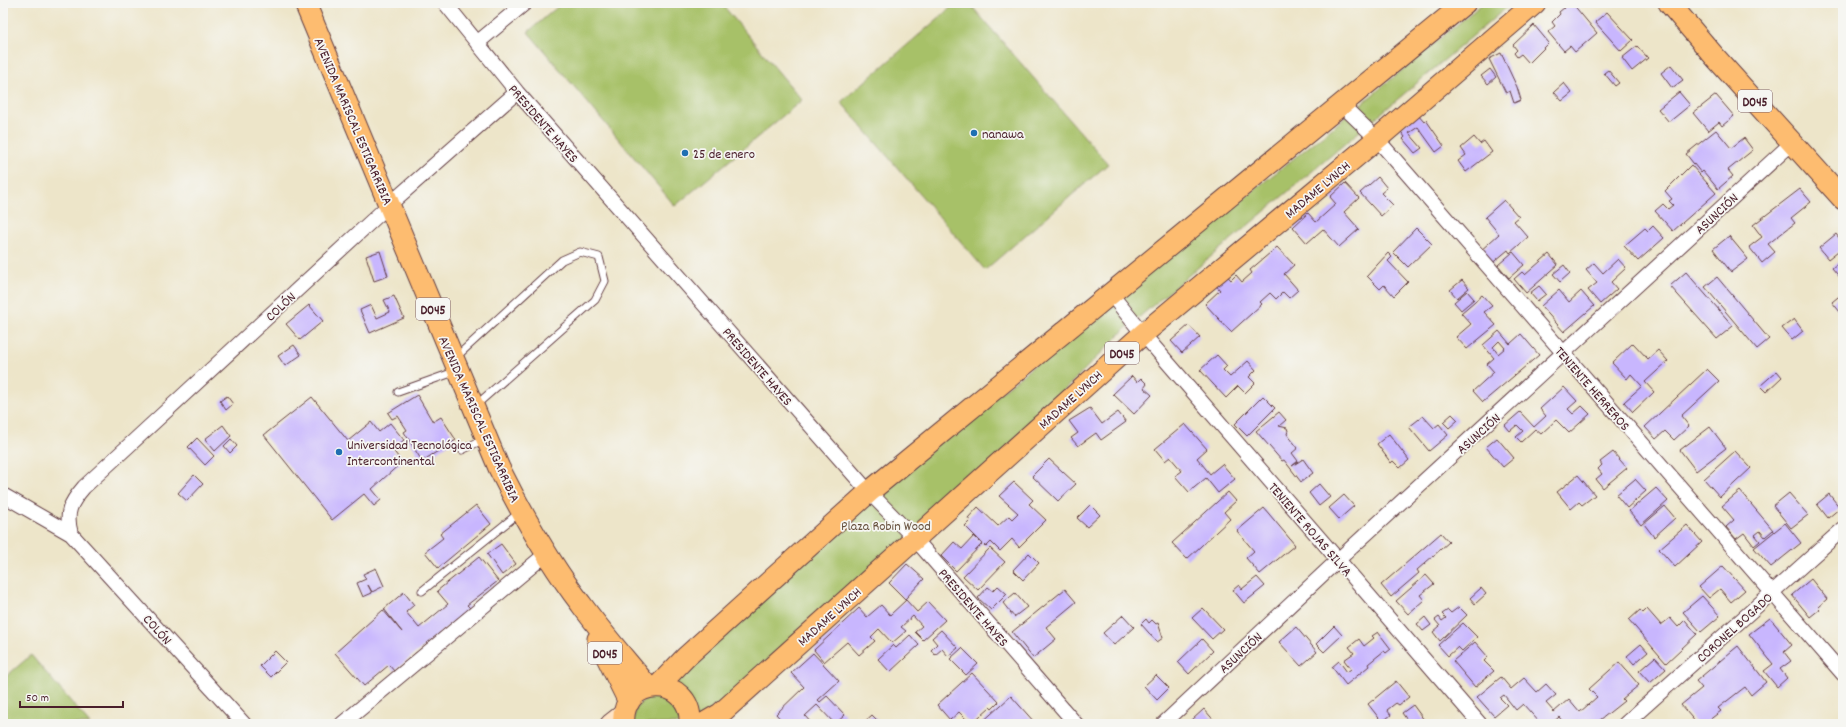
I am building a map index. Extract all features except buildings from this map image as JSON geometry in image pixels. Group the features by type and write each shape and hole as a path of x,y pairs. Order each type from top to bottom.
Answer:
{"main road":[{"name":"AVENIDA MARISCAL ESTIGARRIBIA","path":"305,3 499,468 521,511 546,554 581,604 653,687"},
{"name":"D045","path":"622,716 640,691 653,687 869,492 1465,3"},
{"name":"MADAME LYNCH","path":"711,719 915,539 1143,334 1376,139 1535,3"},
{"name":"D045","path":"1669,3 1715,57 1843,198"},
{"name":"AVENIDA MARISCAL ESTIGARRIBIA","path":"581,604 622,716"},
{"name":"D045","path":"653,687 672,690 682,697 688,707 690,724"}],"street":[{"name":"PRESIDENTE HAYES","path":"445,3 517,92 869,492 915,539 1076,724"},
{"path":"477,43 525,3"},
{"name":"COLÓN","path":"71,534 68,521 69,510 76,497 84,487 390,204 517,92"},
{"name":"TENIENTE HERREROS","path":"1341,104 1376,139 1843,674"},
{"name":"ASUNCIÓN","path":"1164,724 1338,560 1793,142"},
{"name":"TENIENTE ROJAS SILVA","path":"1110,293 1143,334 1480,724"},
{"name":"COLÓN","path":"3,495 71,534 244,724"},
{"name":"CORONEL BOGADO","path":"1625,724 1843,529"},
{"path":"342,724 546,554"}],"lane":[{"path":"398,392 456,365 562,260 580,252 599,257 605,281 595,300 473,408"},
{"path":"462,450 486,438"},
{"path":"422,592 521,511"}],"green space":[{"name":"25 de enero","path":"562,3 721,3 802,100 675,206 528,32"},
{"name":"nanawa","path":"956,3 969,3 1108,164 985,270 841,102"},
{"name":"Plaza Robin Wood","path":"1483,3 1512,3 1125,329 908,547 696,724 670,685 866,502 1105,308 1336,125"},
{"path":"31,655 90,724 3,724 3,679"},
{"path":"655,695 677,702 683,724 633,724 638,705"}],"place":[{"name":"nanawa","path":"974,133"},
{"name":"25 de enero","path":"685,153"},
{"name":"Universidad Tecnológica Intercontinental","path":"339,452"}]}
